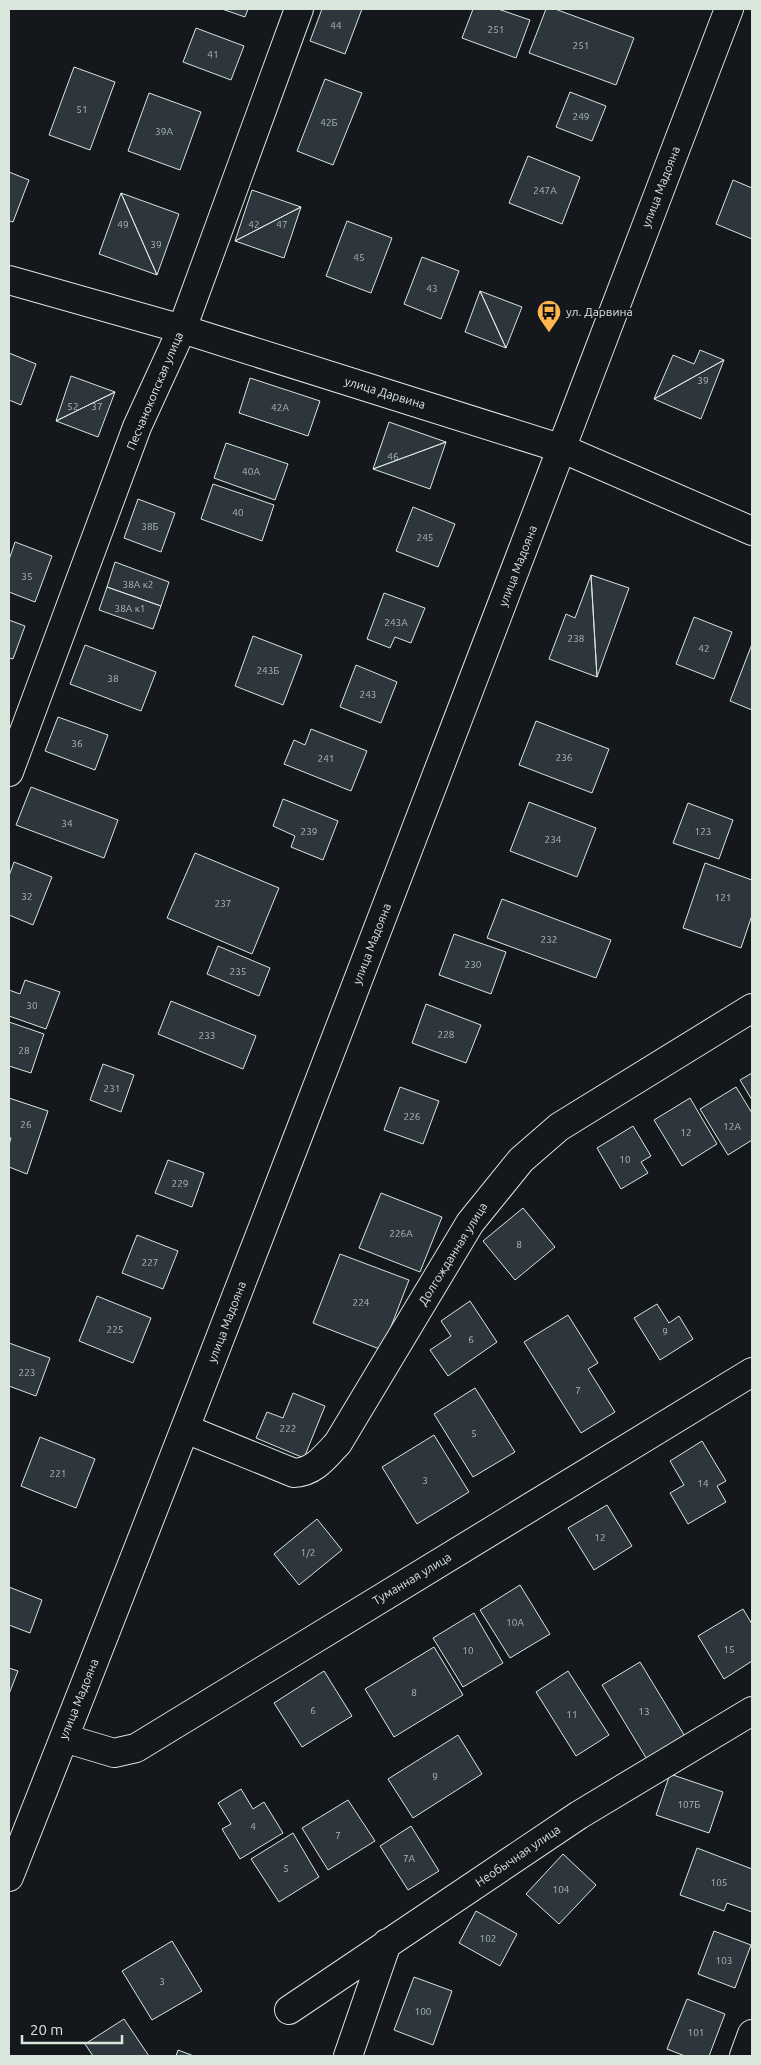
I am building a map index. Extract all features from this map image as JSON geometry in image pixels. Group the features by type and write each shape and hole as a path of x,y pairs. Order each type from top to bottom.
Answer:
{"street":[{"name":"Песчанокопская улица","path":"9,772 137,427 182,329 299,9"},
{"name":"улица Мадояна","path":"9,1877 186,1429 563,448 729,9"},
{"name":"улица Дарвина","path":"9,280 182,329 563,448 752,531"},
{"name":"Долгожданная улица","path":"186,1429 294,1473 305,1473 321,1462 338,1443 470,1223 521,1160 559,1127 752,1008"},
{"name":"Туманная улица","path":"64,1738 114,1753 136,1748 752,1372"},
{"name":"Необычная улица","path":"289,2010 579,1815 752,1711"},
{"path":"348,2056 387,1943"},
{"path":"744,2056 752,2034"}],"building":[{"path":"222,9 248,9 245,17"},
{"path":"322,9 362,9 345,54 310,41"},
{"path":"473,9 498,9 530,20 516,58 462,38"},
{"path":"546,9 555,9 634,38 616,85 529,53"},
{"path":"196,28 244,46 231,80 183,62"},
{"path":"74,67 115,82 90,150 49,135"},
{"path":"325,79 362,93 333,165 297,151"},
{"path":"570,92 606,106 592,141 556,127"},
{"path":"149,93 201,112 180,170 128,151"},
{"path":"528,156 580,177 562,224 509,203"},
{"path":"9,172 29,180 13,222 9,221"},
{"path":"733,180 752,188 752,239 716,224"},
{"path":"252,190 301,207 235,241"},
{"path":"121,193 179,214 157,275"},
{"path":"121,193 157,275 99,254"},
{"path":"301,207 284,258 235,241"},
{"path":"347,221 392,238 371,293 326,276"},
{"path":"422,257 459,271 441,319 404,304"},
{"path":"480,291 506,348 465,332"},
{"path":"480,291 522,307 506,348"},
{"path":"700,350 724,360 654,399 673,355 694,364"},
{"path":"9,353 36,364 21,405 9,400"},
{"path":"724,360 701,419 654,399"},
{"path":"71,376 115,392 56,421"},
{"path":"250,378 320,401 308,436 239,413"},
{"path":"115,392 98,437 56,421"},
{"path":"389,422 446,442 373,469"},
{"path":"446,442 430,489 373,469"},
{"path":"226,443 288,464 275,500 214,478"},
{"path":"213,484 274,505 262,541 201,519"},
{"path":"138,499 175,513 161,552 124,538"},
{"path":"413,507 455,524 438,567 396,551"},
{"path":"15,542 52,556 35,602 9,592 9,560"},
{"path":"115,562 169,582 161,606 107,587"},
{"path":"591,575 597,677 549,659 566,614 575,618"},
{"path":"591,575 629,588 597,677"},
{"path":"107,587 161,606 153,629 99,610"},
{"path":"384,593 425,608 411,643 395,637 390,648 367,639"},
{"path":"694,617 732,632 714,679 676,664"},
{"path":"9,620 25,626 13,659 9,658"},
{"path":"253,636 302,655 283,705 235,686"},
{"path":"752,644 752,710 730,701"},
{"path":"85,645 156,672 141,711 70,684"},
{"path":"356,665 397,682 381,723 340,707"},
{"path":"58,717 108,735 95,770 45,751"},
{"path":"536,721 609,749 592,793 519,765"},
{"path":"311,729 367,751 351,791 284,764 294,740 305,745"},
{"path":"31,787 118,820 104,858 16,825"},
{"path":"283,799 338,821 323,860 291,847 295,836 273,826"},
{"path":"529,802 596,828 577,877 510,851"},
{"path":"688,803 733,820 719,859 673,843"},
{"path":"195,853 279,888 252,954 167,918"},
{"path":"14,862 52,877 33,925 9,915 9,876"},
{"path":"705,863 752,880 752,915 741,948 683,928"},
{"path":"502,899 611,940 596,978 487,938"},
{"path":"454,934 506,952 491,994 439,975"},
{"path":"218,946 270,968 259,996 207,974"},
{"path":"25,980 60,992 46,1029 9,1016 9,990 20,994"},
{"path":"171,1001 256,1036 243,1069 158,1034"},
{"path":"426,1004 481,1025 466,1063 412,1043"},
{"path":"9,1022 44,1034 31,1073 9,1066"},
{"path":"103,1064 134,1075 121,1112 90,1100"},
{"path":"752,1073 752,1100 740,1080"},
{"path":"400,1087 439,1101 423,1144 384,1130"},
{"path":"736,1087 752,1113 752,1140 728,1155 700,1109"},
{"path":"9,1098 48,1111 27,1174 9,1167 9,1145 11,1138 9,1137"},
{"path":"690,1098 717,1144 682,1166 654,1120"},
{"path":"633,1126 651,1156 641,1162 648,1173 621,1189 597,1148"},
{"path":"168,1160 204,1173 192,1207 155,1193"},
{"path":"381,1193 442,1217 420,1272 359,1248"},
{"path":"523,1208 555,1247 515,1280 483,1241"},
{"path":"137,1235 178,1251 163,1289 122,1273"},
{"path":"340,1254 409,1280 382,1350 313,1323"},
{"path":"97,1296 151,1318 133,1363 79,1341"},
{"path":"470,1301 497,1342 448,1376 430,1350 451,1336 441,1321"},
{"path":"657,1304 669,1323 679,1316 693,1339 660,1360 634,1318"},
{"path":"568,1315 598,1363 588,1369 615,1412 581,1433 524,1342"},
{"path":"9,1343 50,1358 36,1396 9,1386"},
{"path":"475,1388 515,1452 473,1477 434,1414"},
{"path":"293,1393 325,1406 304,1458 256,1438 267,1412 283,1418"},
{"path":"434,1435 469,1492 417,1524 382,1467"},
{"path":"40,1437 95,1459 76,1508 21,1486"},
{"path":"702,1441 726,1481 717,1486 726,1502 688,1524 670,1493 684,1485 670,1461"},
{"path":"607,1505 632,1546 594,1570 568,1528"},
{"path":"317,1519 342,1550 299,1585 274,1554"},
{"path":"520,1585 550,1634 510,1658 480,1610"},
{"path":"9,1587 42,1600 30,1633 9,1625"},
{"path":"743,1609 752,1624 752,1661 724,1679 698,1636"},
{"path":"474,1613 503,1663 463,1687 433,1638"},
{"path":"434,1647 463,1695 394,1737 365,1689"},
{"path":"640,1662 686,1738 648,1761 602,1685"},
{"path":"9,1668 18,1671 9,1694"},
{"path":"324,1671 352,1716 302,1747 274,1703"},
{"path":"568,1671 609,1735 576,1756 536,1692"},
{"path":"458,1735 482,1774 413,1818 388,1779"},
{"path":"670,1774 723,1792 709,1833 656,1815"},
{"path":"241,1789 253,1809 264,1802 283,1833 240,1859 222,1829 231,1824 218,1803"},
{"path":"348,1800 375,1841 328,1870 302,1828"},
{"path":"411,1826 439,1871 408,1890 380,1846"},
{"path":"293,1833 319,1877 279,1902 251,1859"},
{"path":"697,1848 752,1869 752,1912 727,1903 724,1911 680,1895"},
{"path":"563,1854 596,1885 559,1924 526,1894"},
{"path":"476,1911 517,1934 500,1966 459,1943"},
{"path":"714,1931 751,1945 735,1988 698,1974"},
{"path":"172,1941 202,1991 152,2020 122,1971"},
{"path":"414,1977 452,1991 433,2045 394,2030"},
{"path":"687,1999 725,2014 709,2056 685,2056 667,2049"},
{"path":"124,2019 149,2056 93,2056 85,2044"},
{"path":"178,2050 194,2056 176,2056"}],"place":[{"name":"ул. Дарвина","path":"549,333"}]}
